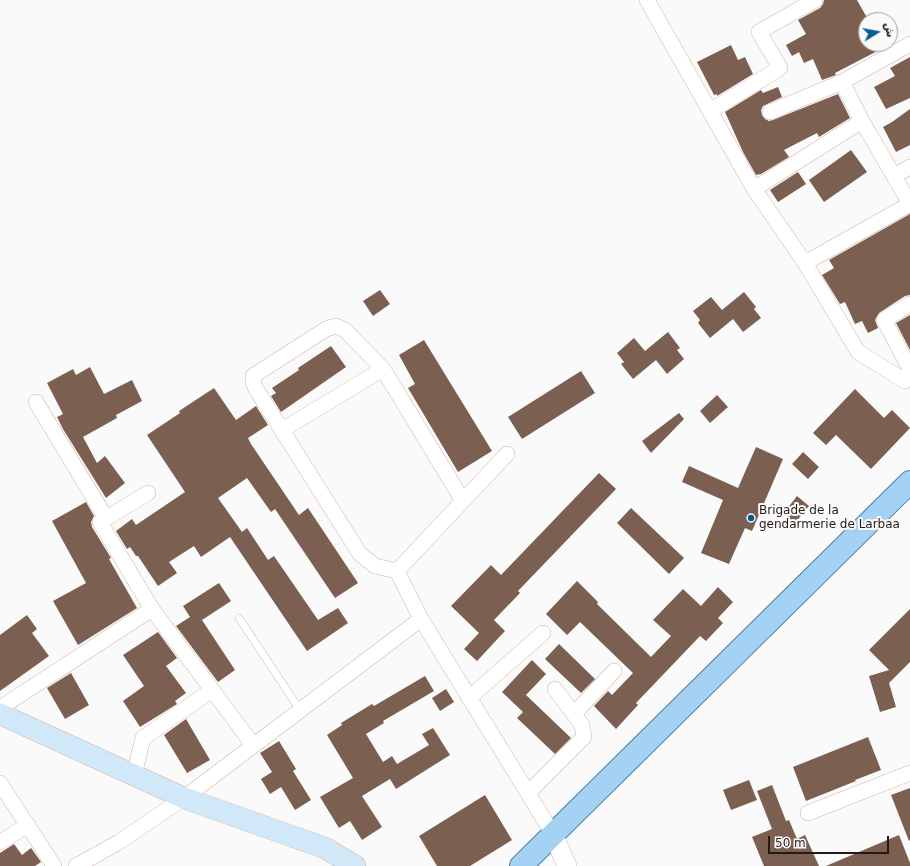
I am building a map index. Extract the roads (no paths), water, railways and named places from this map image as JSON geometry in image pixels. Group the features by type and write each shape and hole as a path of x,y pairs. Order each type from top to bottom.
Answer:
{"main road":[{"path":"521,866 910,482"},
{"path":"0,714 184,798 325,848 355,866"}],"street":[{"path":"710,111 780,68 759,32 815,0"},
{"path":"653,2 710,111 754,190 805,262 858,352 905,381 910,377"},
{"path":"770,112 842,82 910,44"},
{"path":"805,262 910,204 862,121 842,82"},
{"path":"754,190 862,121"},
{"path":"894,176 910,167"},
{"path":"910,304 884,320 910,368"},
{"path":"397,571 375,566 360,554 256,389 253,382 253,376 326,329 336,326 345,330 383,369 463,501"},
{"path":"282,430 383,369"},
{"path":"36,402 106,518"},
{"path":"397,571 507,454"},
{"path":"148,493 100,522 152,609 253,745"},
{"path":"397,571 421,619 553,834 567,866"},
{"path":"0,708 152,609"},
{"path":"76,866 119,842 184,798 421,619"},
{"path":"469,698 543,633"},
{"path":"574,714 614,671"},
{"path":"528,793 584,737 582,725 555,689"},
{"path":"134,775 143,738 212,690"},
{"path":"808,813 910,773"},
{"path":"3,791 28,825 54,866"},
{"path":"0,842 28,825"}],"lane":[{"path":"239,618 300,710"}],"place":[{"name":"Brigade de la gendarmerie de Larbaa","path":"751,518"}]}
